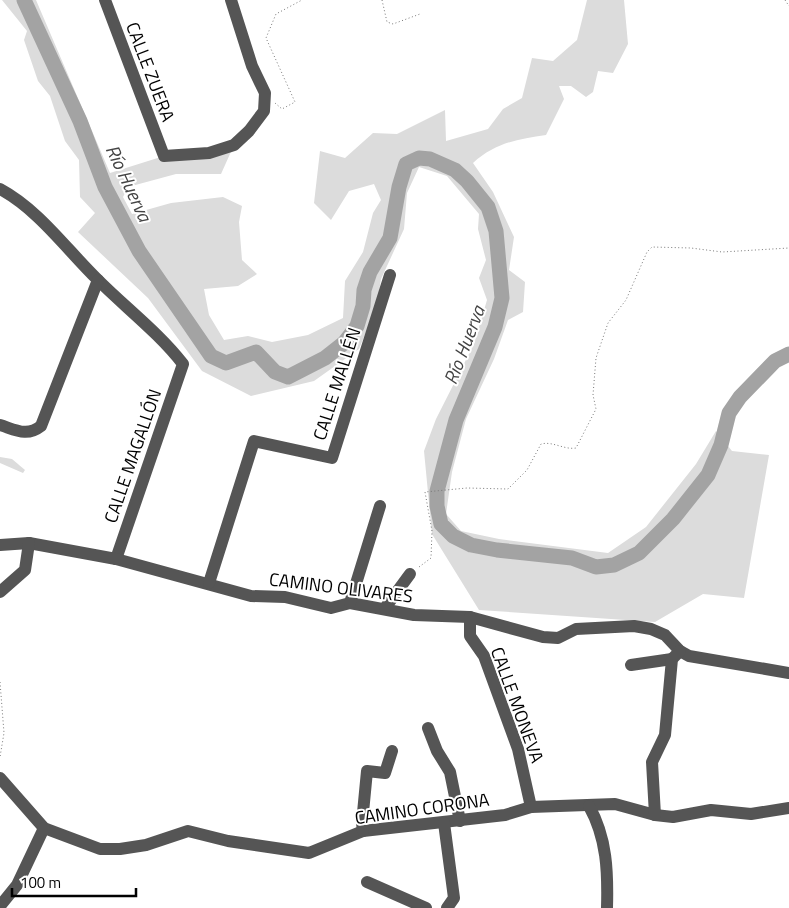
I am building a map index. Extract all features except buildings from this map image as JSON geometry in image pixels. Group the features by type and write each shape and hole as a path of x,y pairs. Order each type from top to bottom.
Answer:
{"street":[{"name":"CALLE ZUERA","path":"104,0 164,156 209,153 234,145 249,132 264,111 265,94"},
{"path":"230,0 252,66 265,94"},
{"path":"0,425 24,433 33,432 41,426 98,280 22,202 1,192"},
{"name":"CALLE MALLÉN","path":"209,583 254,441 332,458 390,275"},
{"name":"CALLE MAGALLÓN","path":"98,280 172,350 182,364 116,559"},
{"path":"350,603 380,506"},
{"path":"0,592 26,570 29,543"},
{"name":"CAMINO OLIVARES","path":"0,545 29,543 116,559 251,596 285,597 330,608 350,603 385,608 414,615 470,617 543,637 558,638 576,629 634,626 651,629 665,635 676,655 789,673"},
{"path":"385,608 410,574"},
{"name":"CALLE MONEVA","path":"470,617 470,636 484,656 518,749 532,807"},
{"path":"631,664 676,655 665,735 652,762 655,815"},
{"path":"428,728 437,751 450,772 460,821"},
{"path":"363,831 362,823 368,771 385,773 392,751"},
{"path":"0,778 28,807 44,828 17,885 0,906"},
{"name":"CAMINO CORONA","path":"44,828 100,849 120,849 146,845 188,831 228,841 309,853 363,831 505,816 532,807 615,804 655,815 673,817 711,810 751,814 789,808"},
{"path":"589,806 602,833 605,847 607,908"},
{"path":"444,823 454,898 447,908"},
{"path":"367,882 426,908"}],"path":[{"path":"265,94 282,109 295,102 266,38 276,14 302,0"},
{"path":"382,0 387,22 394,24 420,14"},
{"path":"786,0 789,6"},
{"path":"410,574 431,558 432,531 425,492 467,488 504,490 511,487 527,470 542,444 548,442 571,449 576,448 579,444 596,408 593,395 596,358 608,323 626,300 647,252 652,247 691,248 722,252 789,248"},
{"path":"0,682 4,733 0,757"}],"shaded area":[{"path":"2,0 36,0 110,173 164,156 234,145 221,174 176,174 128,187 123,197 132,214 171,203 223,197 242,206 239,222 242,260 257,274 238,286 204,289 209,315 224,340 248,336 272,342 308,335 343,318 345,281 363,252 373,213 381,200 374,184 349,191 331,220 314,203 320,151 345,158 373,133 397,134 445,110 446,141 488,129 503,109 522,98 532,58 553,61 577,40 587,0 624,0 628,44 613,73 598,71 593,92 586,97 571,86 559,86 564,99 546,135 526,138 498,146 473,163 493,192 514,237 509,270 525,282 523,312 508,320 494,359 466,419 452,472 446,514 461,531 499,539 608,553 646,527 696,464 716,431 732,451 769,455 744,598 703,594 655,622 479,610 432,534 424,451 436,419 474,344 487,300 479,278 486,260 478,229 479,214 447,176 419,167 407,193 404,229 381,279 377,305 359,349 314,381 251,396 202,371 148,298 78,232 95,213 80,197 79,160 65,141 50,96 38,81 24,40 27,31"},
{"path":"0,457 12,459 25,470 23,473 0,463"}],"waterway":[{"name":"Río Huerva","path":"24,0 80,121 105,187 139,251 211,356 226,363 256,352 275,372 288,377 325,358 344,343 357,326 363,306 364,290 370,272 390,238 399,187 406,164 419,158 430,159 455,170 467,181 488,207 496,231 502,298 495,327 456,420 437,491 437,506 441,524 453,536 471,545 497,550 572,558 596,567 614,565 639,553 673,519 708,475 721,445 729,413 740,397 775,361 789,354"}]}
